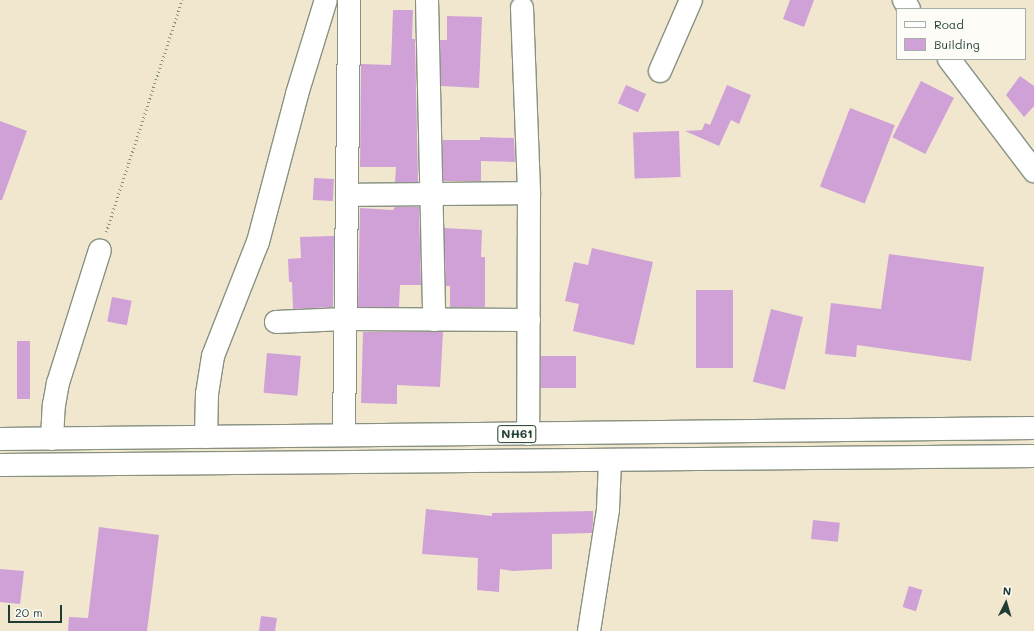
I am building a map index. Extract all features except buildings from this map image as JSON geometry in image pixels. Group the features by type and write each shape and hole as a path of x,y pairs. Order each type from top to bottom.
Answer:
{"main road":[{"path":"206,437 207,394 213,356 258,242 297,94 326,0"},
{"path":"344,435 349,0"},
{"path":"427,0 434,320"},
{"path":"660,71 691,0"},
{"path":"522,8 529,193 528,434"},
{"path":"950,60 1034,171"},
{"path":"347,195 529,193"},
{"path":"52,439 54,405 58,383 100,250"},
{"path":"276,322 345,319 529,320"},
{"name":"NH61","path":"0,439 1034,428"},
{"name":"NH61","path":"0,466 1034,456"},
{"path":"589,631 608,509 610,461"}],"path":[{"path":"100,250 182,0"}]}
